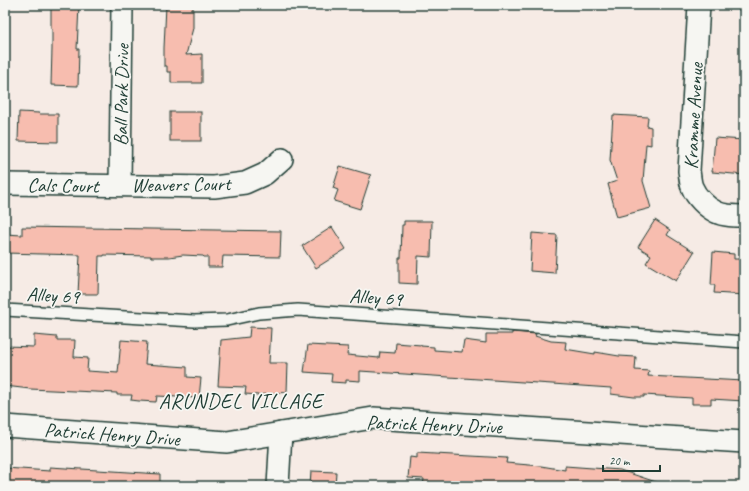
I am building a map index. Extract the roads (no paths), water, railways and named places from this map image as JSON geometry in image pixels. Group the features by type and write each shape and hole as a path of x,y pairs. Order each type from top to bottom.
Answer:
{"street":[{"name":"Ball Park Drive","path":"120,185 122,5"},
{"name":"Kramme Avenue","path":"699,5 689,171 692,186 697,196 706,206 716,212 744,216"},
{"name":"Weavers Court","path":"120,185 214,187 245,183 265,174 282,159"},
{"name":"Cals Court","path":"5,184 120,185"},
{"name":"Patrick Henry Drive","path":"5,426 228,442 373,418 744,442"},
{"path":"278,486 281,433"}],"lane":[{"name":"Alley 69","path":"5,310 194,321 227,320 259,313 298,310 744,342"}],"district":[{"name":"ARUNDEL VILLAGE","path":"241,401"}]}
